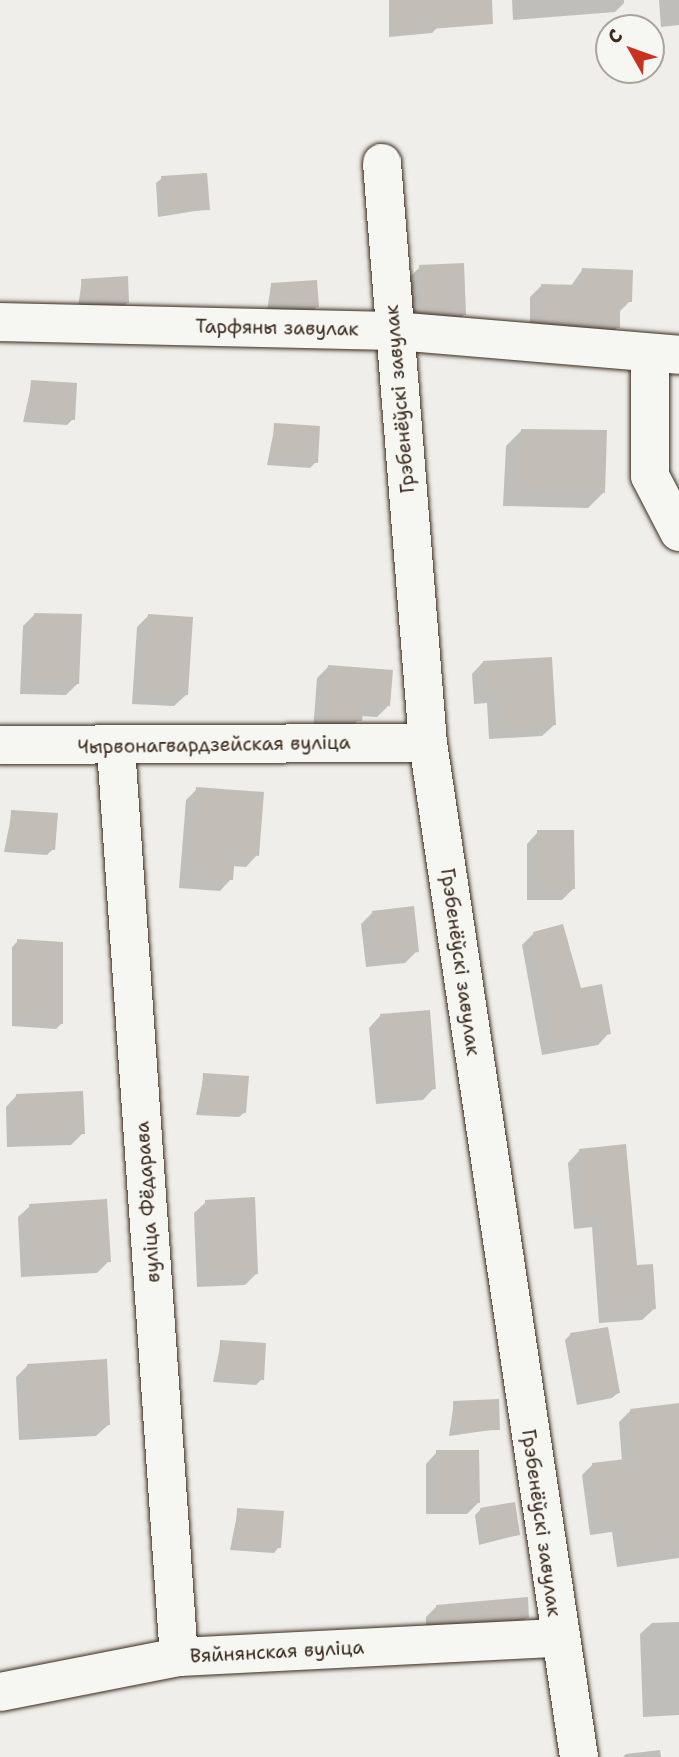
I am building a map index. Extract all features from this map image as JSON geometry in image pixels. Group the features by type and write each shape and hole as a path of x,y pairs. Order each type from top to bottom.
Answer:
{"street":[{"name":"Грэбенёўскі завулак","path":"382,163 428,743 558,1638 579,1757"},
{"name":"Тарфяны завулак","path":"0,322 394,331 665,356"},
{"path":"665,356 650,476 679,533"},
{"name":"Чырвонагвардзейская вуліца","path":"0,745 116,748 428,743"},
{"name":"вуліца Фёдарава","path":"116,748 179,1657"},
{"name":"Вяйнянская вуліца","path":"0,1692 179,1657 558,1638"}],"building":[{"path":"392,0 492,0 493,24 394,32"},
{"path":"207,173 210,210 164,212 161,176"},
{"path":"464,263 466,315 422,311 419,265"},
{"path":"582,268 633,270 632,302 620,301 620,328 541,321 541,284 581,285"},
{"path":"128,276 129,303 83,302 81,279"},
{"path":"317,280 319,307 272,306 271,283"},
{"path":"31,380 77,383 75,420 28,417"},
{"path":"274,423 320,426 318,463 272,460"},
{"path":"521,429 607,430 605,493 519,491"},
{"path":"34,613 82,614 79,684 31,683"},
{"path":"148,614 193,617 188,695 143,693"},
{"path":"552,657 556,725 500,729 498,692 485,693 483,661"},
{"path":"328,665 393,670 390,706 364,704 362,721 323,722"},
{"path":"196,787 264,792 259,856 235,854 233,880 190,877"},
{"path":"11,810 58,813 55,850 9,847"},
{"path":"537,830 574,830 575,889 538,889"},
{"path":"414,906 419,952 377,956 372,911"},
{"path":"563,924 581,988 602,984 611,1034 553,1044 533,932"},
{"path":"17,939 63,942 63,1024 17,1021"},
{"path":"430,1010 436,1089 387,1094 380,1014"},
{"path":"203,1073 249,1076 246,1113 201,1110"},
{"path":"83,1091 85,1134 18,1137 16,1094"},
{"path":"626,1144 637,1265 653,1264 656,1309 610,1312 603,1217 585,1218 579,1149"},
{"path":"255,1197 258,1274 208,1276 205,1200"},
{"path":"107,1199 111,1262 32,1266 29,1204"},
{"path":"608,1327 620,1393 582,1400 570,1333"},
{"path":"220,1340 266,1343 264,1380 218,1377"},
{"path":"107,1359 110,1425 30,1429 27,1364"},
{"path":"499,1399 500,1430 454,1431 453,1401"},
{"path":"679,1403 679,1549 628,1557 623,1522 601,1525 592,1463 634,1458 630,1409"},
{"path":"436,1450 479,1450 480,1503 437,1503"},
{"path":"515,1502 520,1535 485,1541 480,1508"},
{"path":"237,1508 284,1511 281,1548 235,1545"},
{"path":"528,1597 529,1618 436,1622 436,1605"}]}
